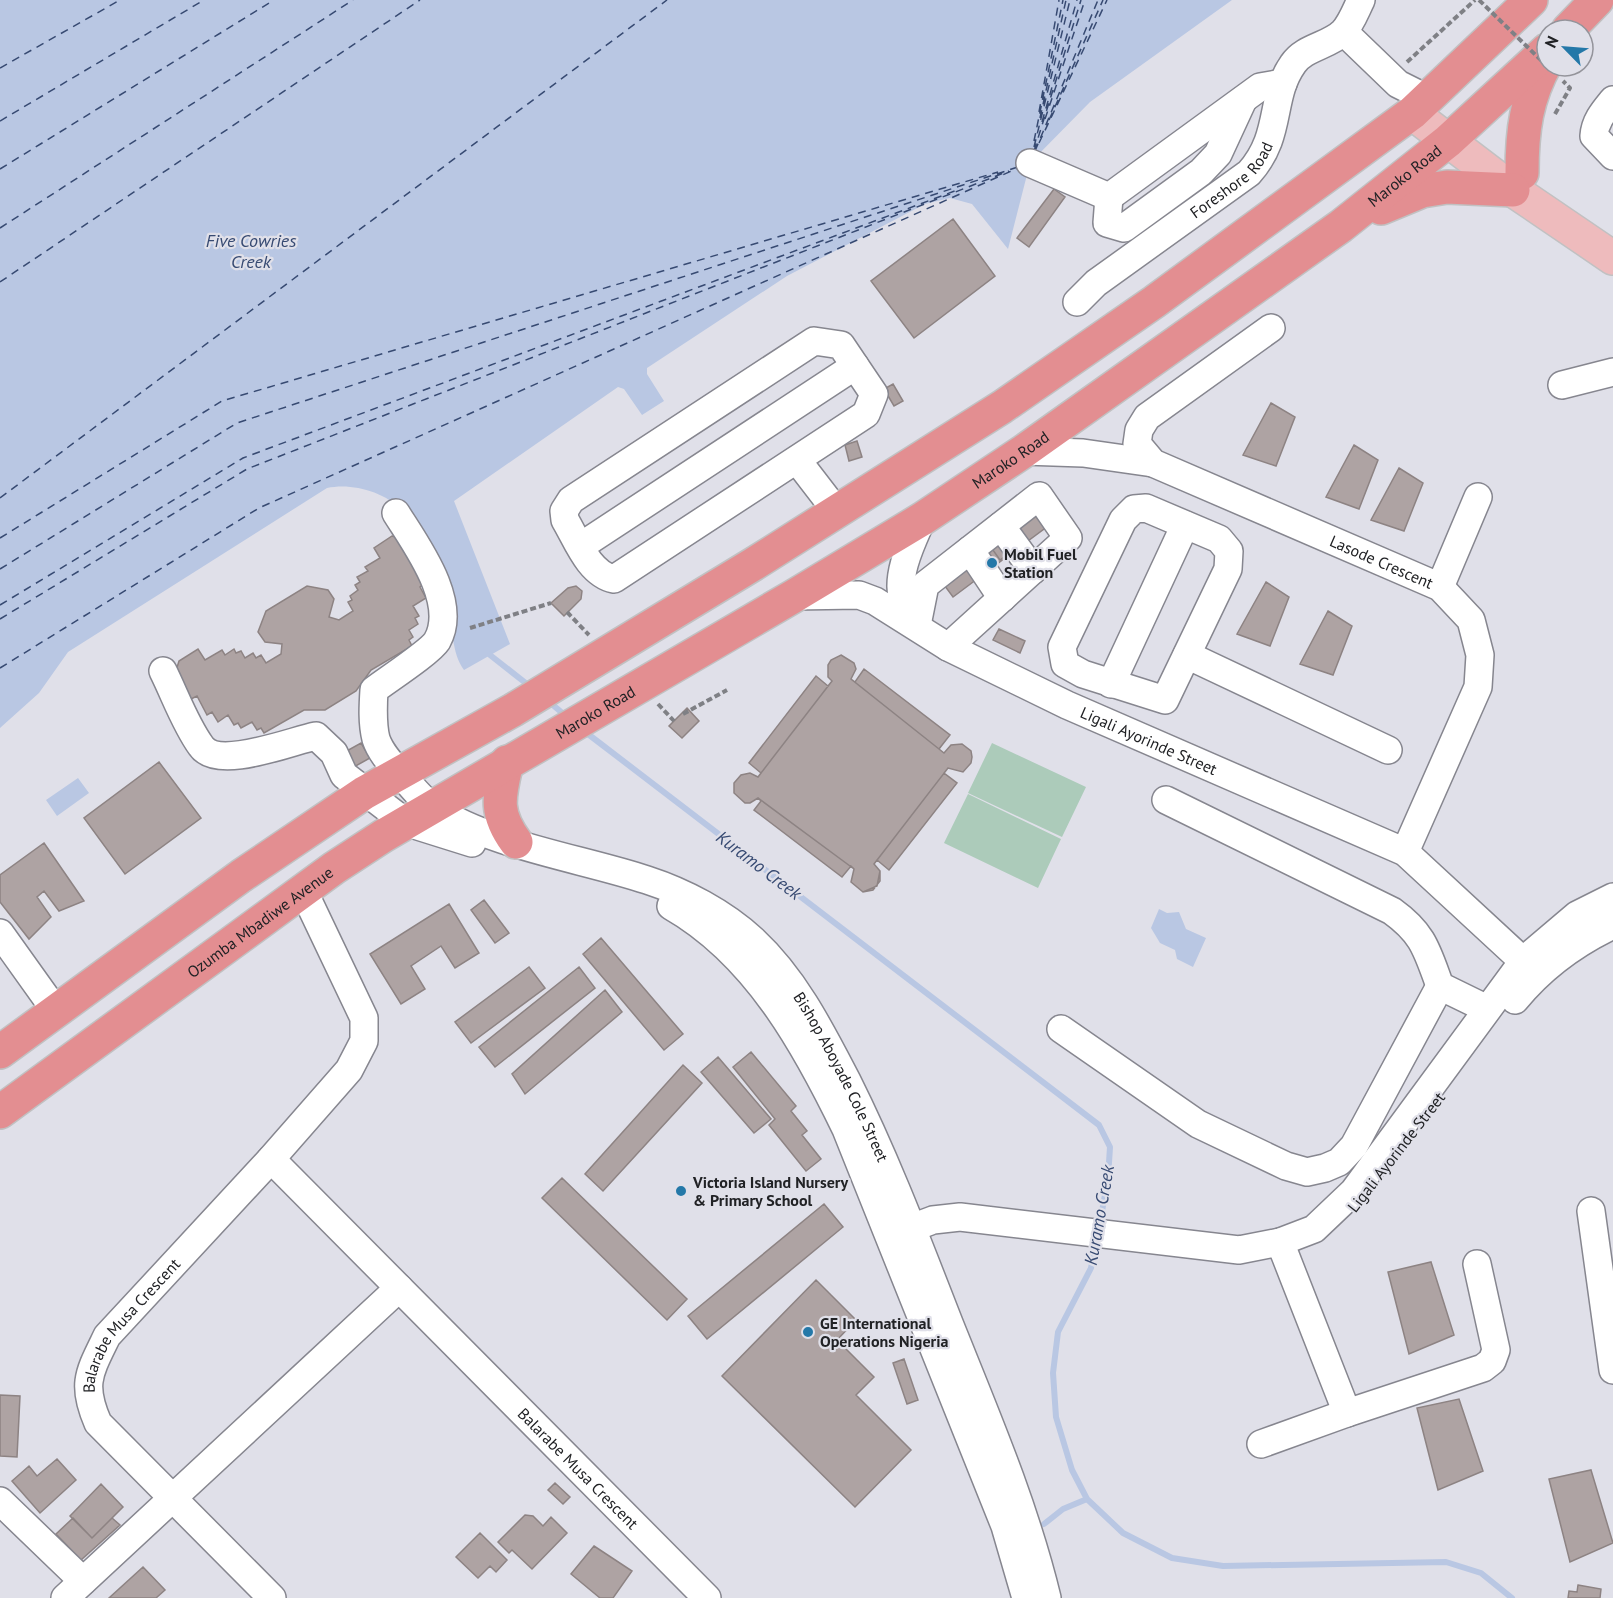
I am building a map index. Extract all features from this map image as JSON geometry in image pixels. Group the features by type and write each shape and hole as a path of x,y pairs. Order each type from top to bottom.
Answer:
{"highway":[{"path":"0,1052 241,876 364,793 513,710 837,512 1002,407 1144,309 1420,106 1531,0"},
{"path":"1580,18 1597,0"},
{"name":"Maroko Road","path":"519,755 922,519 1024,451 1341,226 1456,134 1535,61"},
{"path":"1341,226 1422,191 1518,181 1527,106 1539,78"},
{"path":"516,842 504,826 499,807 500,789 519,755"},
{"name":"Ozumba Mbadiwe Avenue","path":"0,1112 303,890 418,814 519,755"}],"main road":[{"path":"1420,106 1613,258"},
{"path":"1518,181 1613,230"}],"street":[{"path":"1361,0 1344,32 1420,106"},
{"name":"Foreshore Road","path":"1077,302 1096,283 1249,173 1261,159 1269,144 1283,83 1294,61 1344,32"},
{"path":"1030,163 1109,197 1107,223 1124,228 1201,172 1218,154 1244,98 1260,87 1283,83"},
{"path":"1613,100 1599,119 1594,136 1613,155"},
{"path":"1153,462 1137,444 1139,430 1147,417 1270,328"},
{"path":"814,341 841,345 874,394 866,414 797,459 614,579 602,577 594,569 565,520 564,511 572,500 814,341"},
{"path":"580,546 855,366"},
{"path":"1562,385 1613,372"},
{"name":"Lasode Crescent","path":"1024,451 1083,453 1153,462 1440,587 1471,620 1480,655 1478,687 1405,852"},
{"path":"797,459 837,512"},
{"path":"917,625 925,585 1039,496 1068,538 948,647"},
{"path":"1440,587 1478,497"},
{"path":"1146,508 1219,539 1230,551 1228,569 1187,655 1165,700 1083,674 1065,664 1062,647 1123,520 1134,509 1146,508"},
{"name":"Bishop Aboyade Cole Street","path":"396,513 426,559 444,608 436,642 375,690 373,716 376,739 399,773 418,814"},
{"name":"Ligali Ayorinde Street","path":"917,625 903,600 902,588 903,572 910,546 922,519"},
{"path":"1111,684 1185,525"},
{"path":"1001,526 1033,570"},
{"path":"970,550 1002,598"},
{"name":"Ligali Ayorinde Street","path":"794,596 859,595 875,601 917,625 948,647 1067,705 1405,852 1531,967"},
{"path":"1187,655 1388,750"},
{"name":"Bishop Aboyade Cole Street","path":"163,670 202,748 222,757 251,753 316,736 334,753 344,775 364,793 644,893 688,916 708,931 749,971 792,1029 821,1077 903,1240 1024,1514 1047,1598"},
{"path":"1067,705 1083,674"},
{"path":"1166,800 1392,911 1411,924 1422,938 1440,986 1487,1009"},
{"name":"Bishop Aboyade Cole Street","path":"418,814 451,819 516,842 650,881 715,912 752,939 786,975 824,1035 870,1127 903,1240 1005,1526 1026,1598"},
{"name":"Balarabe Musa Crescent","path":"272,1598 98,1423 88,1400 90,1370 106,1336 271,1159 349,1070 364,1041 364,1018 303,890"},
{"name":"Ligali Ayorinde Street","path":"1284,1249 1314,1229 1354,1191 1487,1009 1531,967 1577,915 1613,897"},
{"name":"Ligali Ayorinde Street","path":"903,1240 960,1234 1077,1238 1239,1266 1284,1249 1318,1241 1359,1204 1531,967 1613,925"},
{"path":"0,933 55,1010"},
{"path":"1061,1029 1198,1124 1286,1166 1307,1172 1340,1162 1354,1146 1440,986"},
{"name":"Balarabe Musa Crescent","path":"271,1159 707,1598"},
{"path":"1591,1211 1613,1370"},
{"path":"1284,1249 1347,1413"},
{"path":"1261,1443 1483,1368 1492,1362 1496,1350 1477,1264"},
{"path":"0,1501 74,1589 399,1288"}],"path":[{"path":"1394,80 1477,0 1535,55"},
{"path":"1553,117 1570,88"},
{"path":"470,628 551,603"},
{"path":"685,710 683,714 727,690"}],"green space":[{"path":"992,743 1086,787 1062,837 968,793"},
{"path":"968,794 1061,839 1038,888 944,843"}],"water":[{"name":"Five Cowries Creek","path":"0,0 1232,0 1090,102 1030,163 1008,249 972,204 950,198 925,204 787,276 647,368 647,374 664,401 642,415 624,389 618,387 454,501 510,644 464,670 457,656 440,588 409,519 393,503 372,492 349,487 327,488 68,652 39,693 0,728"},
{"path":"78,778 89,793 57,816 46,800"},
{"path":"1159,909 1167,913 1179,912 1186,929 1206,938 1193,967 1177,959 1175,950 1160,943 1151,928"}],"building":[{"path":"1054,189 1065,197 1029,247 1017,238"},
{"path":"953,219 995,276 914,338 871,281"},
{"path":"893,384 903,401 894,406 884,389"},
{"path":"1271,403 1295,417 1276,466 1243,455"},
{"path":"857,441 862,457 849,461 845,445"},
{"path":"1354,445 1378,460 1359,509 1326,497"},
{"path":"1399,468 1423,483 1404,531 1371,520"},
{"path":"1028,498 1048,526 953,597 933,570"},
{"path":"392,536 414,542 425,583 420,587 426,598 413,606 419,616 415,618 418,624 409,630 413,637 409,640 412,646 371,670 356,691 325,710 304,710 264,733 261,728 257,730 252,722 241,728 238,723 234,725 228,715 218,722 212,712 207,715 197,696 183,703 172,684 179,661 198,649 205,660 222,650 225,655 234,649 236,653 241,651 245,658 253,653 256,658 261,655 266,663 281,654 282,644 265,642 258,632 266,611 307,586 328,590 334,599 329,617 339,620 353,611 348,602 352,600 350,596 358,590 355,585 360,582 357,577 368,571 365,567 380,558 374,548"},
{"path":"983,536 1016,548 1000,560"},
{"path":"1266,582 1289,597 1270,646 1237,634"},
{"path":"576,586 582,591 581,599 564,616 551,603 568,588"},
{"path":"1328,611 1352,626 1333,675 1300,664"},
{"path":"999,629 1025,641 1020,653 993,640"},
{"path":"841,655 854,663 856,669 851,679 855,682 864,669 950,735 939,749 944,753 951,745 962,744 971,751 972,757 971,763 963,772 948,768 944,773 957,783 889,870 877,860 874,864 880,871 880,881 873,890 863,892 851,882 854,869 851,866 842,877 754,810 761,801 758,798 745,803 734,793 734,783 741,775 750,773 758,777 761,773 749,763 816,676 828,686 832,681 828,677 828,665 831,660"},
{"path":"841,655 854,663 856,669 851,679 944,753 951,745 962,744 971,751 972,757 971,763 963,772 948,768 874,864 880,871 877,886 863,892 851,882 854,869 758,798 745,803 734,793 734,783 741,775 750,773 758,777 832,681 828,677 828,665 831,660"},
{"path":"687,708 699,721 682,738 669,726"},
{"path":"361,743 370,758 352,768 343,753"},
{"path":"159,762 201,818 125,874 84,818"},
{"path":"44,843 84,901 59,911 44,891 37,897 51,917 29,939 0,902 0,875"},
{"path":"484,900 509,933 495,943 471,910"},
{"path":"449,904 479,953 455,968 441,946 411,966 425,989 401,1004 370,954"},
{"path":"601,938 683,1034 664,1050 583,954"},
{"path":"529,967 545,988 471,1043 455,1022"},
{"path":"579,967 595,988 495,1067 479,1047"},
{"path":"605,990 622,1012 525,1094 512,1074"},
{"path":"751,1052 796,1106 791,1111 807,1131 802,1135 821,1159 806,1171 769,1125 775,1119 733,1067"},
{"path":"718,1057 771,1119 754,1133 701,1072"},
{"path":"683,1065 702,1083 603,1191 585,1174"},
{"path":"562,1178 687,1299 667,1320 542,1198"},
{"path":"824,1204 843,1227 707,1339 688,1316"},
{"path":"1431,1262 1454,1335 1409,1354 1388,1272"},
{"path":"816,1280 856,1320 837,1340 874,1377 856,1395 911,1450 855,1507 722,1376"},
{"path":"904,1359 918,1400 907,1404 893,1363"},
{"path":"0,1395 20,1396 17,1457 0,1456"},
{"path":"0,1395 20,1396 17,1457 0,1456"},
{"path":"1459,1399 1483,1471 1438,1490 1417,1408"},
{"path":"57,1459 76,1480 40,1513 12,1481 29,1466 37,1476"},
{"path":"1591,1470 1613,1543 1570,1562 1549,1479"},
{"path":"555,1483 570,1497 563,1504 548,1490"},
{"path":"101,1484 123,1507 92,1538 70,1516"},
{"path":"525,1515 533,1516 543,1526 551,1517 567,1533 532,1569 512,1550 509,1553 498,1542"},
{"path":"73,1518 92,1538 112,1518 120,1525 81,1560 56,1534"},
{"path":"480,1533 507,1560 496,1572 490,1566 478,1578 456,1557"},
{"path":"594,1546 632,1571 613,1598 600,1598 571,1574"},
{"path":"143,1567 165,1590 156,1598 109,1598"},
{"path":"1578,1585 1601,1589 1600,1598 1568,1598 1569,1591 1577,1592"}],"waterway":[{"name":"Kuramo Creek","path":"490,655 532,688"},
{"name":"Kuramo Creek","path":"547,700 567,717"},
{"name":"Kuramo Creek","path":"584,731 1099,1125 1110,1147 1108,1178 1099,1228"},
{"name":"Kuramo Creek","path":"1096,1241 1091,1268 1058,1332 1053,1373 1056,1417 1072,1470 1087,1499 1123,1533 1172,1558 1223,1566 1446,1562 1481,1573 1512,1598"},
{"path":"1044,1524 1063,1509 1087,1499"}],"ferry route":[{"path":"0,68 120,0"},
{"path":"0,121 204,0"},
{"path":"0,169 274,0"},
{"path":"0,228 353,0"},
{"path":"0,282 420,0"},
{"path":"0,498 667,0"},
{"path":"1039,112 1059,0"},
{"path":"1034,141 1063,0"},
{"path":"1040,118 1066,0"},
{"path":"1034,147 1070,0"},
{"path":"1042,122 1077,0"},
{"path":"1034,151 1081,0"},
{"path":"1045,119 1085,0"},
{"path":"1035,151 1098,0"},
{"path":"1049,120 1103,0"},
{"path":"1039,143 1107,0"},
{"path":"0,569 237,423 1018,167"},
{"path":"0,668 259,508 1018,168"},
{"path":"0,619 247,469 1009,171"},
{"path":"0,538 222,401 998,172"},
{"path":"0,605 243,458 960,189"}],"place":[{"name":"Mobil Fuel Station","path":"992,563"},
{"name":"Victoria Island Nursery & Primary School","path":"681,1191"},
{"name":"GE International Operations Nigeria","path":"808,1332"}]}
